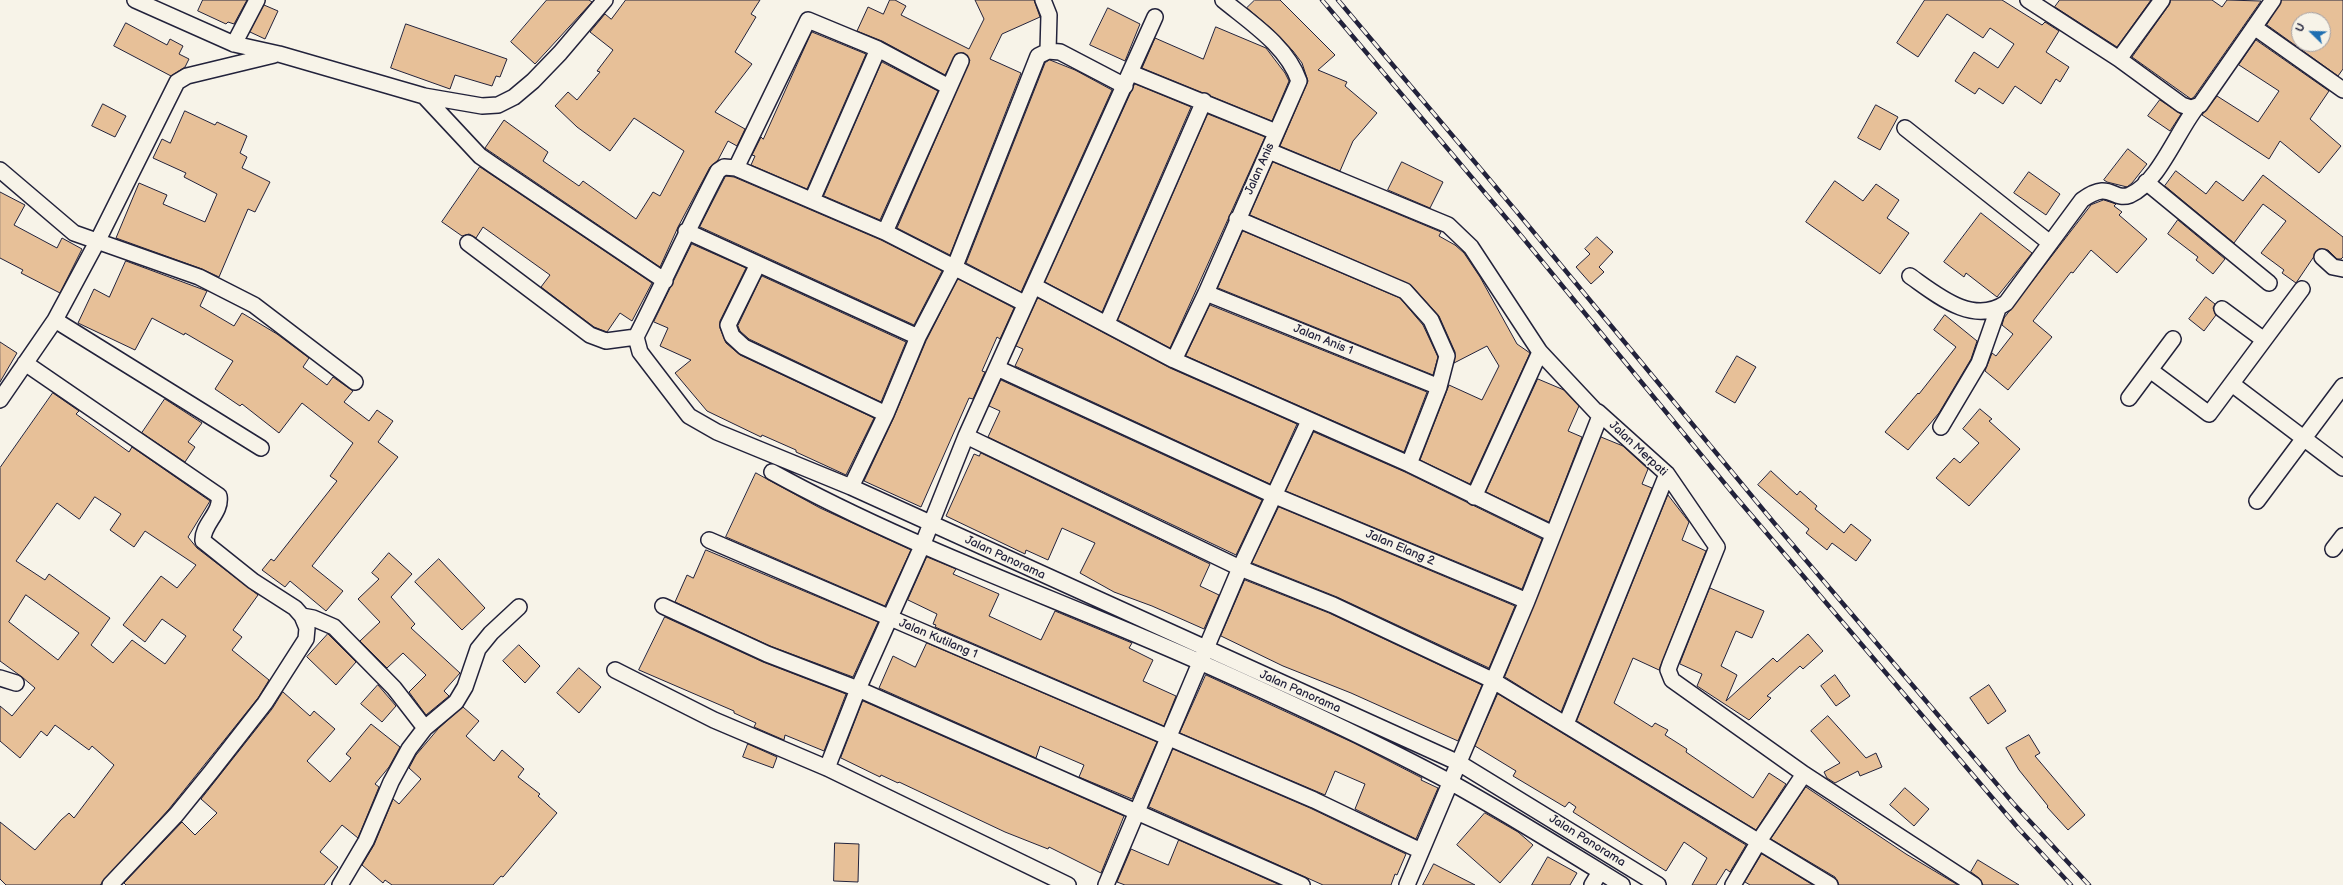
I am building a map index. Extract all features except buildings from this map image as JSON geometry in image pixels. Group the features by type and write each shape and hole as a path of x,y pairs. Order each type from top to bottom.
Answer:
{"street":[{"path":"135,0 234,44 278,54 424,96 482,106 498,105 514,97 533,81 560,53 605,0"},
{"path":"234,44 257,0"},
{"path":"1042,0 1049,15 1048,51"},
{"name":"Jalan Anis","path":"1174,360 1206,293 1237,219 1269,151 1299,81 1295,70 1275,44 1223,0"},
{"path":"2118,59 2162,0"},
{"path":"1910,276 1946,301 1965,310 1984,311 1998,309 2006,304 2082,200 2092,193 2105,190 2120,196 2128,196 2140,189 2169,154 2186,120 2200,105 2273,0"},
{"path":"2038,2 2182,105 2196,108"},
{"path":"827,768 858,689 922,546 966,436 1024,304 1034,286 1131,73 1155,16"},
{"path":"736,168 808,20 878,49 948,87"},
{"path":"2254,27 2343,90"},
{"path":"812,200 878,49"},
{"path":"851,487 886,414 918,338 954,266 1038,56 1048,51 1060,52 1125,86"},
{"path":"0,400 55,320 97,242 177,82 187,76 278,54"},
{"path":"885,232 948,87 961,61"},
{"path":"1131,73 1204,101 1276,132"},
{"path":"424,96 480,156 665,281"},
{"path":"1107,324 1204,101"},
{"path":"1905,128 2050,243"},
{"name":"Jalan Merpati","path":"1269,151 1448,225 1471,247 1540,352 1598,412 1667,474 1717,547 1670,664 1669,674 1672,680 1804,774"},
{"path":"468,243 590,335 606,341 636,337 665,281 686,231 718,171 724,167 736,168 885,232 954,266 1024,304"},
{"path":"0,170 74,234 199,277 254,305 354,382"},
{"path":"2146,182 2269,283"},
{"path":"1237,219 1409,295 1431,320 1447,353 1439,387 1409,464"},
{"path":"686,231 918,338"},
{"path":"2322,257 2333,267 2343,269"},
{"path":"758,264 728,325 729,331 735,339 744,347 886,414"},
{"path":"1034,286 1174,360 1409,464 1474,497 1553,534"},
{"path":"2150,370 2209,414 2302,290"},
{"name":"Jalan Anis 1","path":"1206,293 1439,387"},
{"path":"1942,427 1979,363 1998,309"},
{"path":"2222,309 2264,340"},
{"path":"55,320 261,448"},
{"name":"Jalan Panorama","path":"636,337 640,352 690,416 717,432 851,487 930,523 1203,656 1459,763 1658,885"},
{"path":"2129,398 2173,339"},
{"path":"1474,497 1540,352"},
{"path":"25,363 219,496 219,506 203,535 203,541 302,616 313,618 334,627 394,688 425,728"},
{"name":"Jalan Elang 2","path":"996,368 1273,495 1526,601"},
{"path":"2232,384 2343,468"},
{"path":"2257,501 2343,386"},
{"path":"1407,885 1459,763 1600,420 1598,412"},
{"path":"1106,885 1167,737 1240,568 1309,421"},
{"path":"966,436 1240,568 1333,605 1492,680 1830,885"},
{"path":"772,472 818,498 922,546 1203,656 1327,721 1450,782 1622,885"},
{"path":"1566,724 1667,474"},
{"path":"2333,549 2343,536"},
{"name":"Jalan Kutilang 1","path":"709,540 1314,800 1421,851"},
{"path":"664,606 767,654 858,689 1302,885"},
{"path":"340,885 366,841 391,782 409,749 425,728 456,702 465,687 478,649 519,607"},
{"path":"110,885 176,814 265,703 306,639 307,628 302,616"},
{"path":"615,670 714,720 827,768 1068,885"},
{"path":"0,678 16,683"},
{"path":"1732,885 1759,841 1804,774 1974,885"},
{"path":"1592,885 1600,872"}],"railway":[{"path":"1322,0 1523,238 1735,496 2019,829 2071,885"},
{"path":"1338,0 1517,212 1775,524 2013,803 2089,885"}]}
